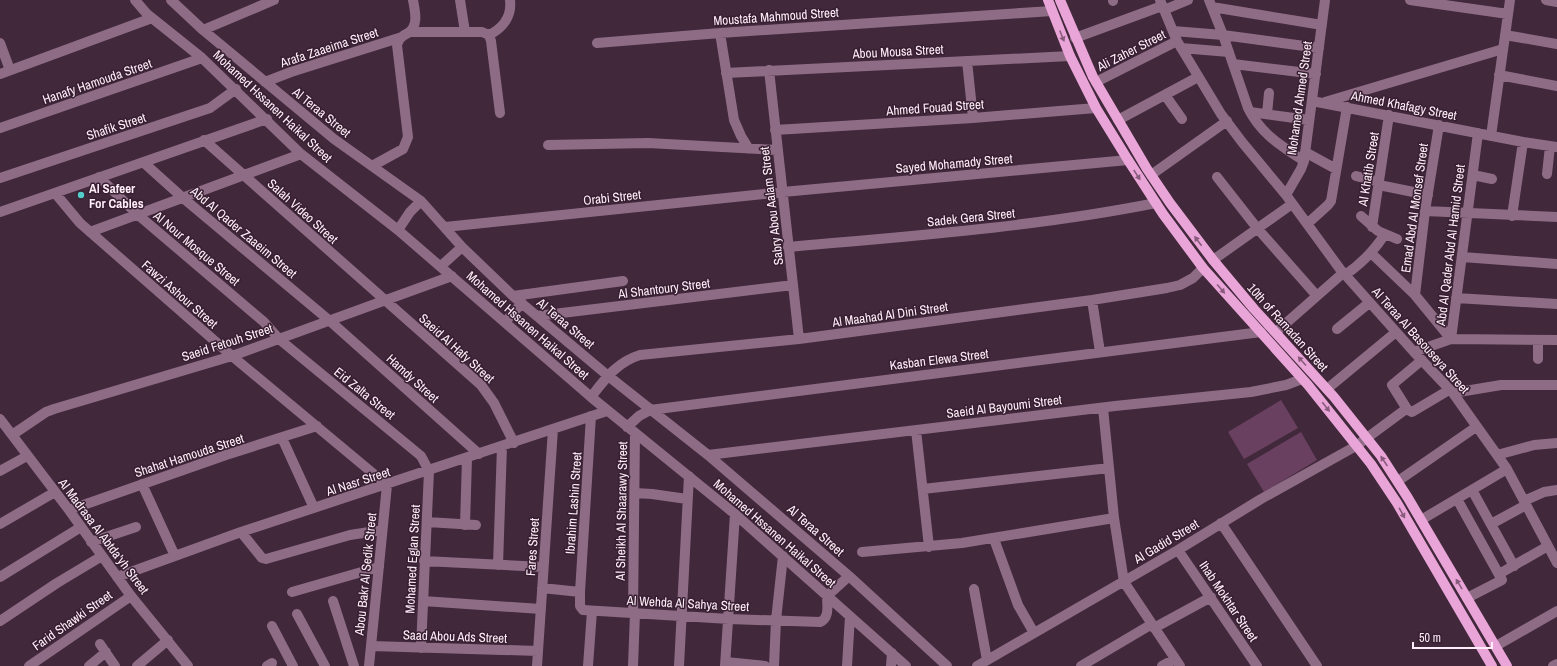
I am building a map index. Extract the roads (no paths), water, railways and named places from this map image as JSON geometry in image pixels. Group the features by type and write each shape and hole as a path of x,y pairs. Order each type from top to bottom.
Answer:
{"main road":[{"name":"10th of Ramadan Street","path":"1048,0 1070,56 1096,108 1156,203 1203,268 1302,379 1385,483 1492,666"},
{"name":"10th of Ramadan Street","path":"1060,0 1075,38 1096,82 1170,203 1213,260 1327,389 1367,437 1398,481 1507,666"},
{"path":"1467,622 1479,617"}],"street":[{"name":"Mohamed Hssanen Haikal Street","path":"135,0 152,18 202,58 236,89 301,154 398,230 591,397 735,514 906,666"},
{"name":"Al Teraa Street","path":"171,0 203,30 334,139 421,201 462,247 513,296 607,375 708,455 849,576 947,666"},
{"path":"203,30 274,0"},
{"path":"372,166 403,149 408,137 397,45 414,27 413,0"},
{"path":"460,0 465,32"},
{"path":"500,113 489,35 502,26 507,19 510,12 510,0"},
{"path":"1075,38 1162,5 1188,0"},
{"name":"Mohamed Ahmed Street","path":"1286,195 1300,169 1304,156 1325,0"},
{"path":"1410,0 1508,14"},
{"path":"1491,136 1510,0"},
{"path":"1546,0 1557,2"},
{"path":"1210,3 1322,25"},
{"path":"1210,3 1250,112 1258,126 1273,141 1336,169"},
{"name":"Al Teraa Al Basouseya Street","path":"1162,5 1177,40 1198,78 1226,121 1286,195 1344,274 1451,391 1507,469 1557,563"},
{"name":"Moustafa Mahmoud Street","path":"597,43 720,33 1052,12"},
{"path":"0,44 5,72 152,18"},
{"name":"Arafa Zaaeima Street","path":"265,82 406,34 482,32 489,35"},
{"path":"720,33 734,120 749,149"},
{"path":"1177,40 1223,35 1319,48"},
{"path":"1505,35 1557,44"},
{"path":"1177,40 1229,52"},
{"name":"Ali Zaher Street","path":"1096,82 1177,40"},
{"path":"1323,103 1503,49"},
{"name":"Abou Mousa Street","path":"726,73 1070,56"},
{"name":"Hanafy Hamouda Street","path":"0,128 202,58"},
{"path":"967,61 973,118"},
{"path":"1233,64 1316,74"},
{"name":"Sabry Abou Aalam Street","path":"769,70 799,339"},
{"path":"1499,75 1557,86"},
{"path":"1118,120 1198,78"},
{"name":"Shafik Street","path":"0,178 210,108 236,89"},
{"path":"1267,114 1269,93"},
{"path":"1165,95 1182,119"},
{"name":"Ahmed Khafagy Street","path":"1312,101 1523,142 1554,146"},
{"path":"1307,224 1330,203 1347,107"},
{"name":"Ahmed Fouad Street","path":"775,130 973,118 1096,108"},
{"path":"1250,112 1309,120"},
{"name":"Al Khatib Street","path":"1372,227 1389,115"},
{"path":"0,212 267,119"},
{"path":"1152,175 1226,121"},
{"name":"Emad Abd Al Monsef Street","path":"1415,295 1425,211 1439,125"},
{"name":"Abd Al Qader Abd Al Hamid Street","path":"1451,338 1478,133"},
{"name":"Salah Video Street","path":"204,140 385,301"},
{"path":"1512,216 1523,142"},
{"path":"548,145 648,143 777,150"},
{"path":"1547,174 1554,146"},
{"path":"90,232 301,154"},
{"name":"Sayed Mohamady Street","path":"782,192 1128,160"},
{"name":"Abd Al Qader Zaaeim Street","path":"143,162 183,198 330,321"},
{"path":"1473,175 1492,178"},
{"path":"1356,176 1428,195"},
{"name":"Al Nour Mosque Street","path":"99,177 137,214 264,322 279,339"},
{"path":"1217,177 1257,228 1317,296"},
{"name":"Orabi Street","path":"445,227 782,192"},
{"name":"Fawzi Ashour Street","path":"55,193 70,213 90,232 232,356 387,485"},
{"path":"398,230 410,212 421,201"},
{"name":"Sadek Gera Street","path":"788,247 1006,227 1068,219 1156,203"},
{"path":"1213,260 1292,204"},
{"path":"1425,211 1557,217"},
{"path":"1360,216 1372,227 1384,234 1397,238"},
{"path":"1276,332 1344,274 1357,267 1371,253 1384,234"},
{"path":"441,266 462,247"},
{"name":"Abd Al Qader Abd Al Hamid Street","path":"1371,253 1415,295 1451,338"},
{"path":"1462,257 1557,264"},
{"name":"Al Maahad Al Dini Street","path":"591,397 607,375 622,362 640,355 799,339 1092,300 1180,285 1193,278 1203,268"},
{"name":"Saeid Fetouh Street","path":"12,435 46,412 54,409 232,356 452,276"},
{"path":"513,296 623,280"},
{"name":"Al Shantoury Street","path":"537,316 793,285"},
{"path":"1456,298 1557,304"},
{"path":"1092,300 1100,352"},
{"name":"Saeid Al Hafy Street","path":"385,301 486,391 494,403 514,443"},
{"path":"1337,329 1369,302"},
{"path":"505,322 522,303"},
{"name":"Hamdy Street","path":"330,321 479,454"},
{"name":"Kasban Elewa Street","path":"631,430 639,416 650,410 1261,332"},
{"path":"1327,389 1396,332"},
{"path":"1414,352 1451,338 1557,340"},
{"name":"Eid Zalta Street","path":"279,339 416,451 425,462 429,471"},
{"path":"1538,340 1538,359"},
{"path":"1422,360 1392,385 1407,409 1412,412 1451,391 1501,385 1557,385"},
{"name":"Saeid Al Bayoumi Street","path":"708,455 1251,392 1268,389 1302,379"},
{"path":"1103,408 1114,518 1124,582 1178,662 1162,666"},
{"name":"Al Gadid Street","path":"977,666 1124,582 1261,499 1356,446 1407,409"},
{"name":"Al Nasr Street","path":"117,577 241,532 608,411"},
{"name":"Ibrahim Lashin Street","path":"580,592 591,416"},
{"name":"Al Madrasa Al Abtda'yh Street","path":"1,423 28,456 131,596 188,666"},
{"name":"Shahat Hamouda Street","path":"68,510 317,426"},
{"path":"1398,481 1476,427"},
{"name":"Fares Street","path":"537,666 553,429"},
{"name":"Al Sheikh Al Shaarawy Street","path":"631,430 635,494 633,666"},
{"path":"916,430 929,547"},
{"path":"282,438 314,508"},
{"path":"1497,455 1534,445 1557,443"},
{"path":"498,565 502,446"},
{"path":"0,471 28,456"},
{"path":"465,525 467,458"},
{"path":"923,489 1109,468"},
{"path":"1421,520 1507,469"},
{"name":"Mohamed Eglan Street","path":"421,648 429,471"},
{"path":"679,666 689,476"},
{"path":"142,484 175,556"},
{"name":"Abou Bakr Al Sedik Street","path":"370,656 387,485"},
{"path":"1472,490 1514,566"},
{"path":"1491,524 1544,492 1557,490"},
{"path":"0,524 55,492"},
{"path":"635,494 652,494 688,499"},
{"path":"1457,499 1502,580 1467,598"},
{"path":"735,514 726,664 766,666"},
{"path":"862,552 929,547 994,539 1114,518"},
{"path":"427,522 476,525"},
{"path":"1221,523 1317,666"},
{"path":"0,577 81,527"},
{"path":"91,542 136,527"},
{"path":"241,532 262,558 266,559 350,535 382,530"},
{"path":"994,539 1018,605 1034,633"},
{"path":"1499,574 1548,546"},
{"name":"Ihab Mokhtar Street","path":"1178,550 1258,666"},
{"path":"0,622 102,556"},
{"path":"774,666 776,620 783,556"},
{"path":"424,561 543,567"},
{"path":"292,592 379,567"},
{"path":"827,596 849,576"},
{"path":"542,588 580,592 581,608 592,611 588,666"},
{"path":"974,589 987,660"},
{"name":"Farid Shawki Street","path":"29,666 131,596"},
{"name":"Al Wehda Al Sahya Street","path":"592,611 682,615 729,619 822,621 827,616 827,596"},
{"path":"1081,666 1153,626 1211,597"},
{"name":"Abou Bakr Al Sedik Street","path":"333,601 355,666"},
{"path":"423,601 541,609"},
{"path":"1496,646 1557,611"},
{"path":"297,614 325,666"},
{"path":"847,666 850,616"},
{"path":"272,626 293,666"},
{"path":"137,666 168,640"},
{"path":"89,666 103,648 115,666"},
{"name":"Saad Abou Ads Street","path":"370,656 421,648 538,651"},
{"path":"891,666 892,653"},
{"path":"355,666 370,656"},
{"path":"1553,666 1557,664"}],"place":[{"name":"Al Safeer For Cables","path":"81,195"}]}
